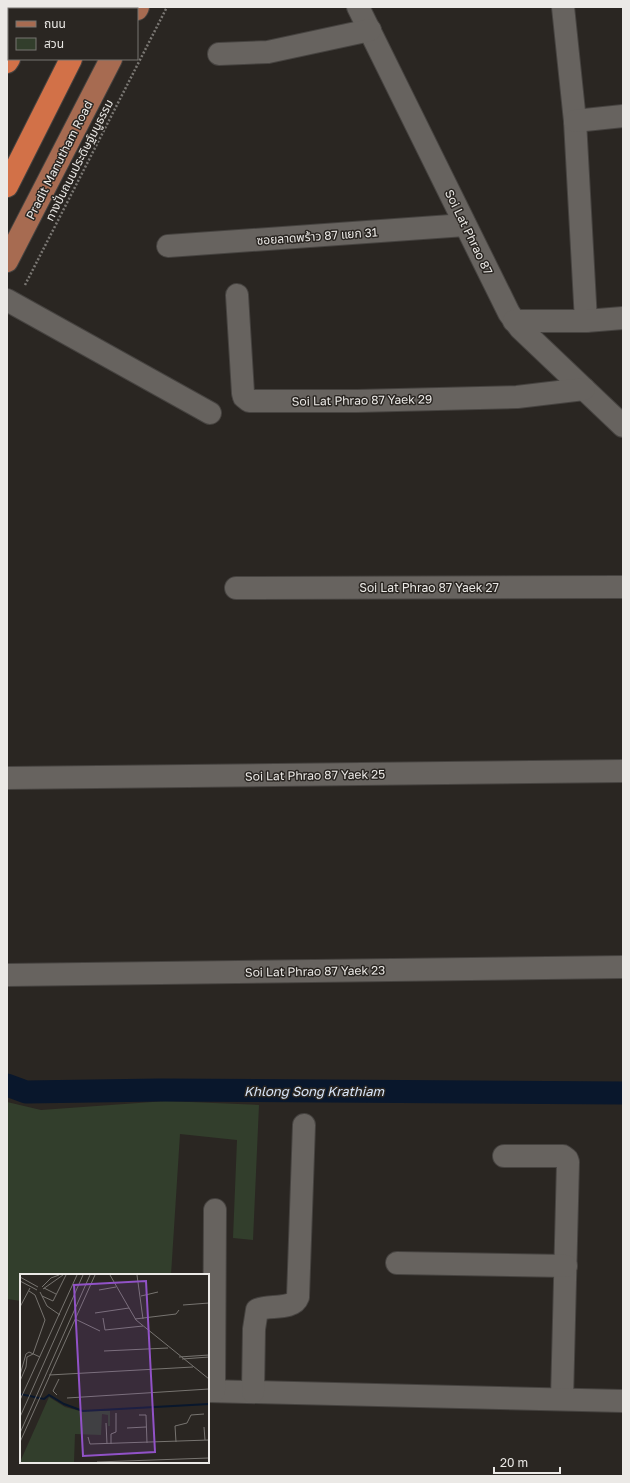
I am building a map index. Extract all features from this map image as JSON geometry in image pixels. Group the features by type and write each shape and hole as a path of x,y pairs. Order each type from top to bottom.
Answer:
{"highway":[{"path":"7,186 70,60"}],"main road":[{"name":"Pradit Manutham Road","path":"7,261 110,60"}],"street":[{"name":"Soi Lat Phrao 87","path":"358,7 514,321 623,426"},
{"path":"564,7 574,121 586,321"},
{"path":"219,54 268,52 370,30"},
{"path":"574,121 623,116"},
{"name":"ซอยลาดพร้าว 87 แยก 31","path":"168,246 466,225"},
{"name":"Soi Lat Phrao 87 Yaek 29","path":"237,295 243,393 244,397 249,400 357,401 517,397 584,389"},
{"path":"11,303 210,413"},
{"path":"514,321 586,321 623,318"},
{"name":"Soi Lat Phrao 87 Yaek 27","path":"236,588 623,587"},
{"name":"Soi Lat Phrao 87 Yaek 25","path":"7,778 623,771"},
{"name":"Soi Lat Phrao 87 Yaek 23","path":"7,976 623,967"},
{"path":"253,1392 254,1329 257,1310 260,1308 273,1308 293,1303 298,1297 304,1125"},
{"path":"504,1156 563,1156 567,1158 566,1266 562,1399"},
{"path":"215,1210 211,1391 623,1401"},
{"path":"397,1262 566,1266"}],"path":[{"name":"ทางปั่นถนนประดิษฐ์มนูธรรม","path":"11,303 167,7"}],"green space":[{"path":"166,1101 259,1105 253,1240 233,1238 237,1140 180,1134 171,1274 20,1274 20,1301 7,1299 7,1102 41,1110"}],"waterway":[{"name":"Khlong Song Krathiam","path":"7,1085 26,1092 160,1090 623,1093"}]}
